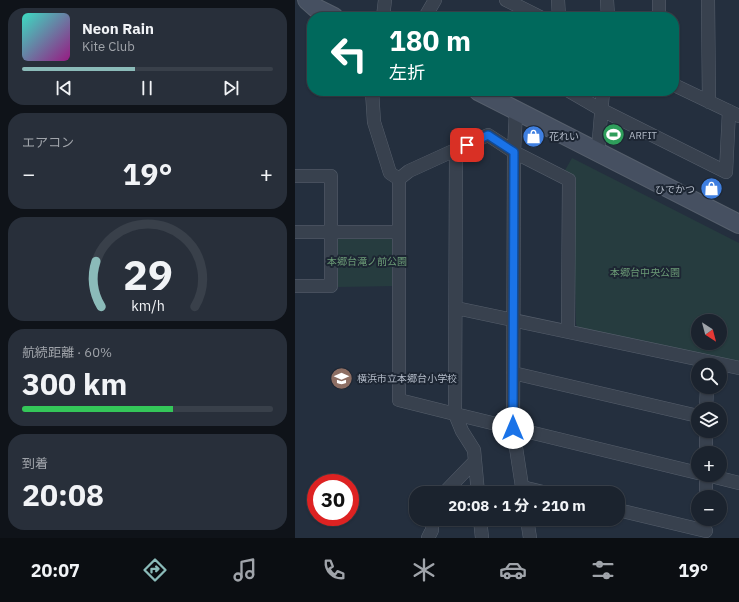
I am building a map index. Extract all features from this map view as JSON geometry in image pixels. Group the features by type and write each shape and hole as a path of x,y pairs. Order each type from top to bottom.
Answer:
{"street":[{"path":"307,0 316,8 324,12"},
{"path":"384,12 385,0"},
{"path":"428,12 435,0"},
{"path":"508,0 531,12"},
{"path":"557,0 558,12"},
{"path":"607,0 608,12"},
{"path":"659,0 659,12"},
{"path":"708,0 709,102"},
{"path":"578,96 600,109 726,172 734,114 679,87"},
{"path":"372,96 374,122 390,173 399,179"},
{"path":"488,96 739,224"},
{"path":"597,151 602,96"},
{"path":"516,110 514,152 513,428 522,486"},
{"path":"399,179 409,171 488,135 514,152 569,180 568,331"},
{"path":"456,150 455,414 462,431 474,450 477,486"},
{"path":"295,176 331,176 332,232 331,286 295,286"},
{"path":"399,179 399,400 691,471"},
{"path":"295,232 399,232"},
{"path":"456,308 568,331 691,360"},
{"path":"727,366 739,368"},
{"path":"513,373 691,414"},
{"path":"451,486 475,461"},
{"path":"727,479 739,482"},
{"path":"625,512 706,529"},
{"path":"428,538 432,530 432,526"},
{"path":"481,526 482,538"},
{"path":"528,526 530,538"}],"green space":[{"name":"本郷台中央公園","path":"572,158 739,243 739,363 727,360 727,358 716,358 578,328 576,324 573,179 564,172"},
{"name":"本郷台滝ノ前公園","path":"338,235 394,237 397,286 338,287"}],"place":[{"name":"ARFIT","path":"614,135"},
{"name":"花れい","path":"534,136"},
{"name":"ひでかつ","path":"711,189"},
{"name":"横浜市立本郷台小学校","path":"342,378"}],"route":[{"path":"467,145 488,135 514,152 513,428"}]}
